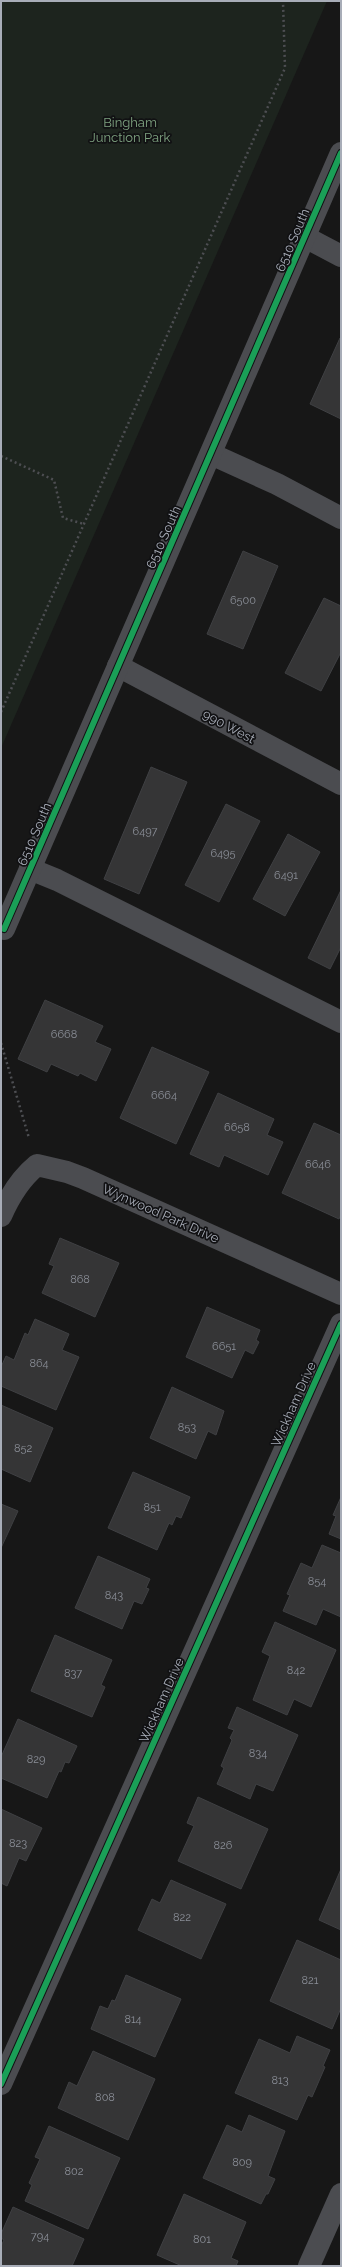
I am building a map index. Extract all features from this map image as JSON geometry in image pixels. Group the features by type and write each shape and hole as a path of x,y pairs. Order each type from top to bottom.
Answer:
{"street":[{"name":"6510 South","path":"4,929 341,153"},
{"path":"305,237 341,256"},
{"path":"211,454 277,484 341,518"},
{"name":"990 West","path":"118,666 341,784"},
{"path":"30,869 58,880 341,1022"},
{"path":"1,1216 12,1192 23,1176 37,1165"},
{"name":"Wynwood Park Drive","path":"37,1165 68,1172 83,1178 341,1294"},
{"name":"Wickham Drive","path":"1,2084 341,1324"},
{"path":"309,2266 341,2194"}],"path":[{"path":"1,712 285,68 283,1"},
{"path":"1,456 54,480 63,518 84,524"},
{"path":"1,1043 37,1165"}],"green space":[{"name":"Bingham Junction Park","path":"1,1 327,1 1,748"}],"building":[{"path":"341,338 341,419 310,404"},
{"path":"243,551 278,566 243,649 207,634"},
{"path":"324,598 341,606 341,652 321,691 285,673"},
{"path":"151,767 187,782 139,894 104,879"},
{"path":"226,804 260,821 219,902 185,885"},
{"path":"288,834 320,852 285,916 253,899"},
{"path":"341,890 341,947 330,969 308,958"},
{"path":"45,1000 103,1026 95,1042 111,1049 96,1081 80,1073 78,1076 51,1064 47,1072 18,1059"},
{"path":"152,1047 209,1072 176,1144 120,1118"},
{"path":"218,1093 274,1119 267,1135 283,1142 268,1175 224,1155 219,1167 190,1154"},
{"path":"314,1123 341,1135 341,1214 339,1219 282,1193"},
{"path":"60,1238 119,1263 95,1317 42,1293 54,1266 49,1264"},
{"path":"207,1307 260,1330 256,1340 259,1342 253,1354 245,1350 232,1378 186,1357"},
{"path":"35,1319 69,1334 62,1350 79,1357 56,1410 1,1386 1,1367 6,1356 14,1360 25,1333 28,1335"},
{"path":"172,1387 224,1411 216,1435 208,1431 196,1459 150,1438"},
{"path":"1,1405 53,1428 30,1482 1,1469"},
{"path":"133,1472 190,1497 181,1518 176,1516 172,1525 169,1523 157,1550 108,1528"},
{"path":"341,1497 341,1539 329,1534 336,1516 333,1515"},
{"path":"1,1504 18,1511 1,1548"},
{"path":"322,1545 341,1553 341,1617 323,1609 316,1625 283,1611 290,1595 287,1594 301,1563 312,1568"},
{"path":"98,1556 150,1579 146,1588 149,1589 142,1604 134,1601 122,1629 75,1608"},
{"path":"275,1622 336,1650 311,1707 294,1699 287,1715 253,1700 270,1656 262,1652"},
{"path":"55,1635 112,1660 101,1685 105,1687 92,1717 31,1691"},
{"path":"237,1707 298,1735 273,1791 256,1784 250,1799 217,1784 224,1768 221,1766 232,1740 230,1738 234,1730 228,1728"},
{"path":"18,1719 77,1746 69,1763 65,1762 61,1772 59,1771 47,1798 1,1778 1,1757"},
{"path":"198,1797 268,1829 241,1889 178,1861 194,1826 187,1823"},
{"path":"1,1809 42,1828 26,1861 19,1858 7,1886 1,1883"},
{"path":"341,1869 341,1930 319,1920"},
{"path":"171,1880 226,1904 201,1959 138,1930 152,1899 160,1903"},
{"path":"297,1940 341,1960 341,2008 332,2029 270,2001"},
{"path":"126,1975 181,1999 155,2057 91,2029 100,2006 108,2009 112,2000 115,2001"},
{"path":"297,2036 330,2050 323,2066 325,2067 312,2097 308,2095 297,2120 235,2093 259,2039 290,2053"},
{"path":"93,2051 155,2079 128,2140 58,2108 69,2082 77,2086"},
{"path":"249,2115 285,2131 268,2176 275,2179 268,2194 266,2194 261,2204 203,2178 227,2125 242,2132"},
{"path":"49,2126 120,2158 88,2229 25,2201 32,2185 29,2183 40,2159 35,2157"},
{"path":"184,2194 246,2222 231,2258 238,2261 236,2266 182,2266 157,2255"},
{"path":"13,2207 84,2239 72,2266 1,2266 1,2246 4,2240 1,2238 1,2234"}],"cycle path":[{"path":"4,929 341,153"},
{"path":"1,2084 341,1324"}]}
